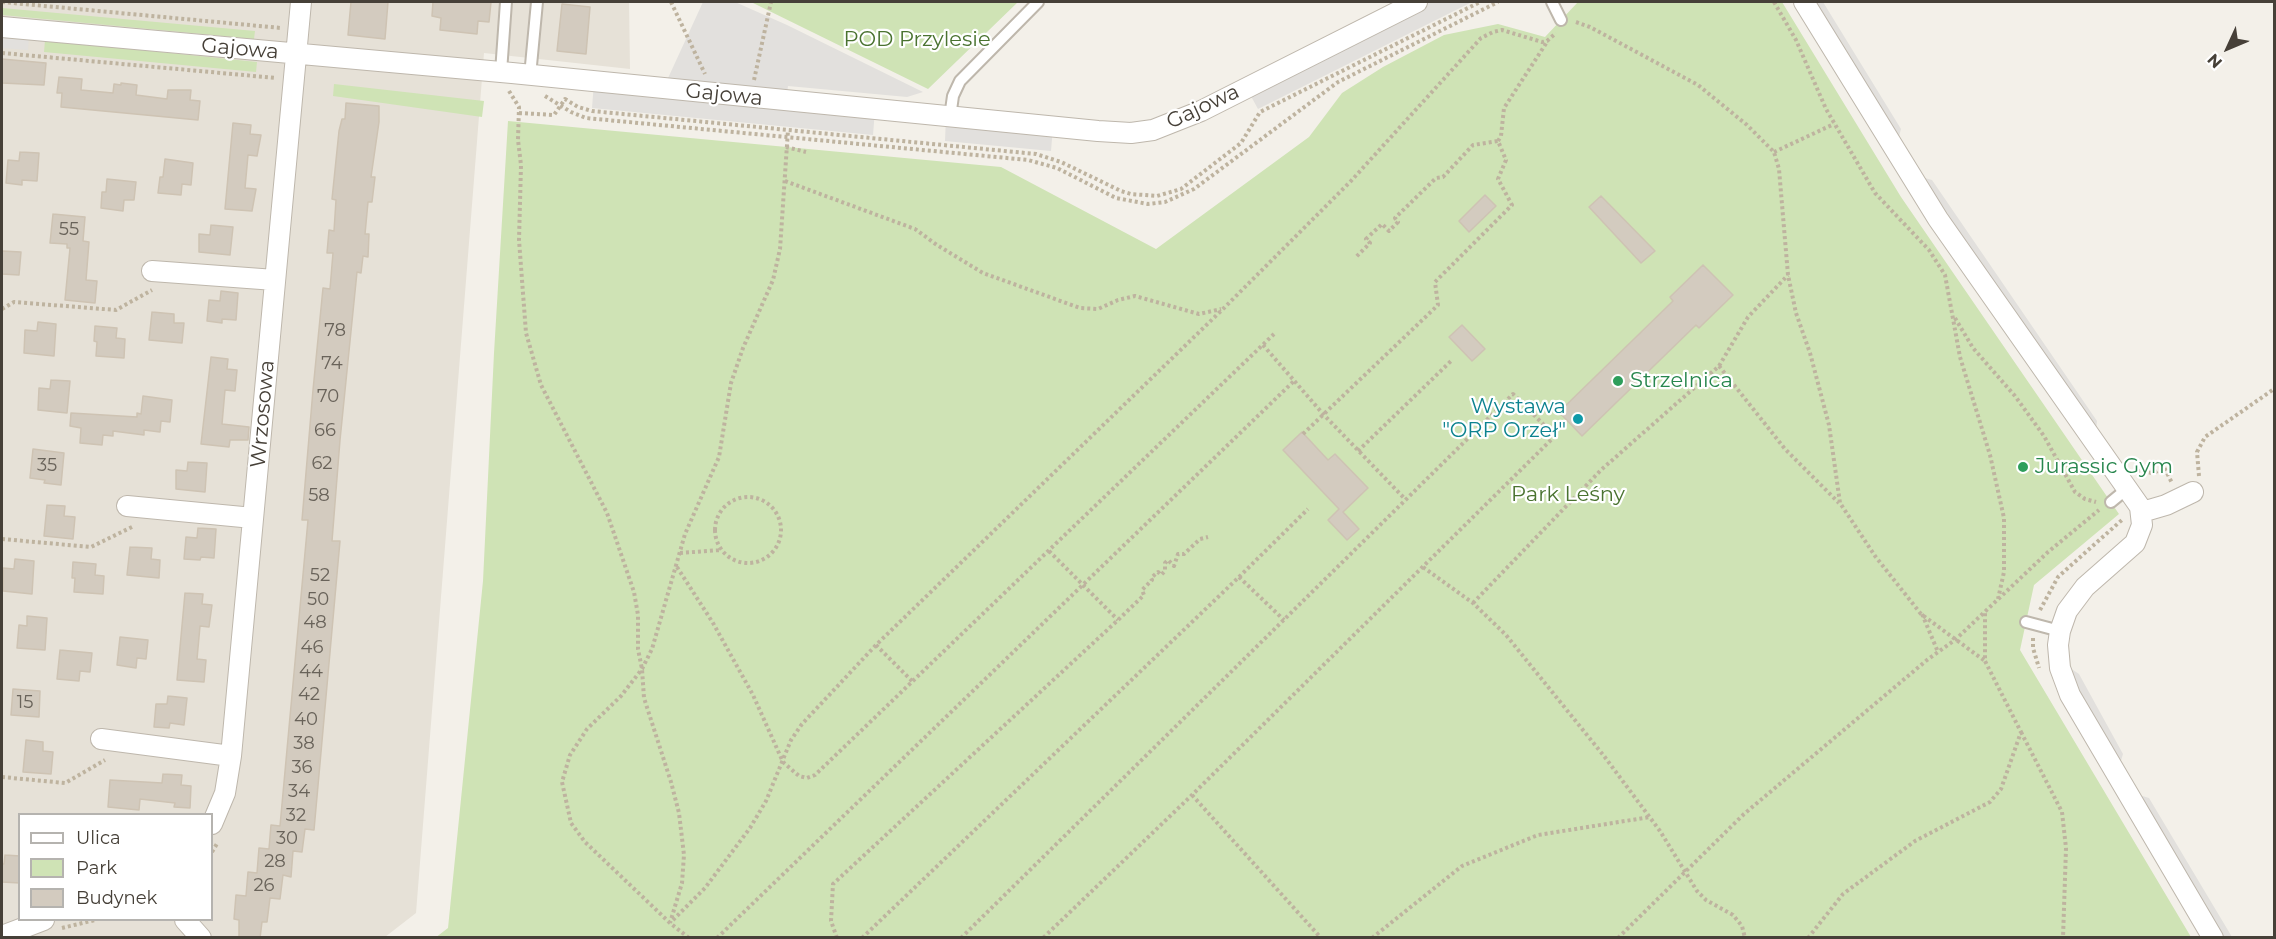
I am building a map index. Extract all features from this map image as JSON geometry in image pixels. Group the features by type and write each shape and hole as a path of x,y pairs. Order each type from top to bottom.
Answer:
{"street":[{"name":"Wrzosowa","path":"217,830 231,756 301,2"},
{"name":"Gajowa","path":"2,27 296,54 504,80 530,76 1131,133 1153,130 1201,111 1417,2"},
{"path":"1804,2 1938,219 2084,429 2118,496 2142,512 2166,505 2193,492"},
{"path":"152,280 275,280"},
{"path":"127,506 253,518"},
{"path":"2142,512 2141,532 2135,543 2077,595 2067,611 2060,631 2058,657 2070,695 2213,938"},
{"path":"101,739 231,756"},
{"path":"2,936 41,921"},
{"path":"186,921 201,938"}],"lane":[{"path":"504,80 506,2"},
{"path":"530,76 537,2"},
{"path":"950,117 953,96 960,81 1038,2"},
{"path":"1552,2 1563,22"},
{"path":"2030,623 2060,631"}],"path":[{"path":"2,2 298,30"},
{"path":"671,2 715,94"},
{"path":"750,98 771,2"},
{"path":"1774,2 1796,40 1820,98 1875,194 1929,250 1945,275 1960,357 1990,455 2003,508 2004,572 1998,599"},
{"path":"1498,141 1501,136 1503,108 1547,41 1563,22 1578,21 1698,85 1747,125 1774,152 1779,169 1788,274 1796,313 1810,353 1829,425 1840,503"},
{"path":"670,923 705,888 750,828 783,762 791,740 802,724 876,645 1224,308 1351,181 1481,38 1502,30 1535,42 1547,41"},
{"path":"2,53 282,79"},
{"path":"504,80 519,107 518,140 521,165 519,240 526,333 541,385 607,513 634,592 638,615 638,649 644,698 672,782 684,855 682,883 670,923"},
{"path":"1774,152 1834,124"},
{"path":"689,938 670,923 585,842 571,823 562,782 570,755 587,729 621,696 642,669 652,649 685,534 700,495 719,457 731,383 743,348 773,280 780,249 788,130"},
{"path":"1355,258 1370,243 1366,239 1382,224 1389,231 1398,222 1395,218 1436,178 1443,177 1473,145 1498,141"},
{"path":"1303,434 1437,305 1435,282 1512,205 1498,179 1506,160 1498,141"},
{"path":"786,147 806,152"},
{"path":"785,181 915,229 982,273 1080,308 1098,309 1118,300 1136,296 1198,314 1224,308"},
{"path":"1473,603 1601,470 1719,366 1749,317 1788,274"},
{"path":"2,309 14,302 116,310 152,280"},
{"path":"1618,938 1744,814 1955,640 2048,552 2106,505 2085,499 2075,492 2044,436 2015,396 1973,348 1953,315"},
{"path":"676,567 713,623 753,695 783,762 799,776 807,778 815,775 1274,334"},
{"path":"1263,345 1324,415 1405,499"},
{"path":"1358,451 1451,361"},
{"path":"1719,366 1785,449 1840,503 1875,556 1921,614 1985,661"},
{"path":"717,938 1294,381"},
{"path":"2193,492 2199,480 2197,452 2205,437 2274,388"},
{"path":"961,938 1513,394 1555,436 1192,795 1043,938"},
{"path":"2044,678 2033,648 2030,623 2058,577 2122,520 2123,511 2118,496"},
{"path":"680,554 721,550 738,561 758,561 767,556 779,539 781,529 774,510 755,497 732,500 723,507 717,517 716,539 721,550"},
{"path":"862,938 1308,509"},
{"path":"2,539 91,547 138,524"},
{"path":"837,938 831,921 833,884 1144,595 1142,590 1152,580 1150,578 1158,572 1161,574 1165,571 1165,563 1168,560 1174,566 1178,554 1184,554 1200,539 1208,537"},
{"path":"1049,552 1118,620"},
{"path":"1422,567 1473,603 1506,635 1604,756 1686,870 1697,891 1706,900 1733,915 1742,926 1745,938"},
{"path":"1239,577 1284,620"},
{"path":"1985,612 1985,661 2062,812 2067,848 2063,938"},
{"path":"1921,614 1938,652"},
{"path":"876,645 912,681"},
{"path":"1808,938 1843,894 1915,841 1990,802 2001,789 2021,732"},
{"path":"2,777 65,783 134,744"},
{"path":"1192,795 1321,938"},
{"path":"1372,938 1462,866 1538,835 1650,818"},
{"path":"213,848 217,830"}],"shaded area":[{"path":"2,2 629,2 630,69 484,53 416,913 385,937 2,938"},
{"path":"703,2 735,2 923,92 907,97 788,86 786,101 875,110 873,135 592,108 594,82 663,89"},
{"path":"1417,2 1472,2 1258,109 1246,87"},
{"path":"1814,2 1823,2 1901,129 1898,140"},
{"path":"2,35 29,37 28,50 2,48"},
{"path":"946,116 1053,127 1051,151 945,141"},
{"path":"1921,177 1932,180 2097,421 2096,431"},
{"path":"2070,668 2079,674 2123,754 2120,764 2075,685"},
{"path":"2139,795 2149,798 2232,937 2224,937"}],"green space":[{"name":"POD Przylesie","path":"751,2 1018,2 928,89"},
{"name":"Park Leśny","path":"1578,2 1782,2 1901,197 2119,514 2034,585 2020,650 2191,937 435,938 448,928 483,581 508,121 1001,167 1156,249 1309,137 1342,93 1383,67 1444,35 1498,24 1545,37"},
{"path":"2,8 255,31 254,39 2,15"},
{"path":"45,40 257,62 256,72 44,52"},
{"path":"334,84 484,101 482,117 333,96"}],"building":[{"path":"351,2 388,2 385,39 348,35"},
{"path":"433,2 491,2 489,22 478,21 477,34 440,30 441,18 432,16"},
{"path":"562,4 590,7 586,54 557,51"},
{"path":"2,59 46,63 44,85 2,83"},
{"path":"59,77 82,79 81,90 113,93 114,84 121,85 121,83 137,85 136,95 167,99 168,90 191,90 190,100 200,101 198,120 61,107 62,93 57,93"},
{"path":"346,103 379,106 379,122 371,177 375,177 372,202 368,202 365,234 369,234 368,257 363,256 361,273 357,272 340,440 332,541 340,541 314,830 305,829 302,852 293,851 291,877 283,875 280,899 270,898 267,922 262,922 260,938 239,938 239,920 234,919 236,895 246,896 248,872 257,873 259,848 269,849 271,825 280,826 308,520 302,520 313,390 323,288 330,289 333,253 327,253 329,230 334,231 336,200 332,199 339,131 342,119 345,119"},
{"path":"233,123 251,125 250,134 261,135 257,156 248,155 245,188 256,189 252,211 225,209"},
{"path":"20,152 39,153 37,181 22,180 22,185 6,183 8,160 19,161"},
{"path":"165,159 193,163 191,185 182,184 181,195 158,193"},
{"path":"107,179 136,182 134,200 124,200 123,211 101,208 102,192 106,192"},
{"path":"1485,195 1496,206 1469,232 1459,221"},
{"path":"1601,196 1655,251 1641,263 1589,207"},
{"path":"53,214 85,217 83,241 89,242 86,280 97,281 95,303 65,300 70,248 67,248 67,244 50,243"},
{"path":"211,225 233,227 230,255 199,252 199,234 210,235"},
{"path":"2,251 21,252 19,275 2,274"},
{"path":"1703,265 1733,295 1699,328 1696,325 1582,436 1559,412 1673,301 1670,297"},
{"path":"221,291 238,293 236,320 222,319 222,323 207,321 209,300 220,301"},
{"path":"152,312 174,314 174,323 184,323 182,343 149,340"},
{"path":"38,322 56,324 54,356 24,353 25,330 37,331"},
{"path":"1462,325 1485,349 1472,361 1449,337"},
{"path":"95,326 117,328 116,338 125,339 124,358 96,356"},
{"path":"211,357 228,359 227,369 237,370 235,391 225,390 222,424 249,427 248,440 230,440 229,447 201,444"},
{"path":"51,380 70,381 67,413 38,410 39,388 50,389"},
{"path":"143,396 172,400 170,422 161,421 160,432 144,430 144,435 113,431 113,436 103,435 102,445 80,443 81,428 70,426 71,413 137,417 137,413 141,414"},
{"path":"1302,432 1328,460 1335,454 1368,488 1343,512 1359,529 1347,540 1328,520 1339,509 1283,450"},
{"path":"33,449 64,453 61,485 30,478"},
{"path":"188,462 207,463 205,492 176,489 176,470 187,471"},
{"path":"47,505 65,506 64,516 75,517 73,539 44,536"},
{"path":"198,528 216,529 214,558 184,559 186,537 197,538"},
{"path":"130,547 152,548 151,559 160,560 159,578 127,575"},
{"path":"15,559 34,561 32,594 3,591 3,568 14,569"},
{"path":"73,562 96,564 95,575 104,576 103,594 74,592"},
{"path":"185,593 203,594 202,604 212,605 209,627 200,626 197,659 206,660 204,682 177,680"},
{"path":"27,616 47,618 45,650 17,648 19,625 27,626"},
{"path":"120,637 148,640 146,659 137,658 136,668 117,665"},
{"path":"60,650 92,653 90,672 80,671 79,681 57,679"},
{"path":"13,689 40,691 39,717 11,715"},
{"path":"168,696 187,698 184,725 170,723 169,728 154,727 156,704 167,704"},
{"path":"26,740 43,742 43,751 53,752 51,774 23,772"},
{"path":"163,774 182,775 181,785 191,786 190,808 174,807 175,803 140,799 139,810 108,807 110,780 162,783"},
{"path":"5,855 18,856 18,883 2,882 2,864 4,864"}],"place":[{"name":"Strzelnica","path":"1618,381"},
{"name":"Wystawa \"ORP Orzeł\"","path":"1578,419"},
{"name":"Jurassic Gym","path":"2023,467"}]}
